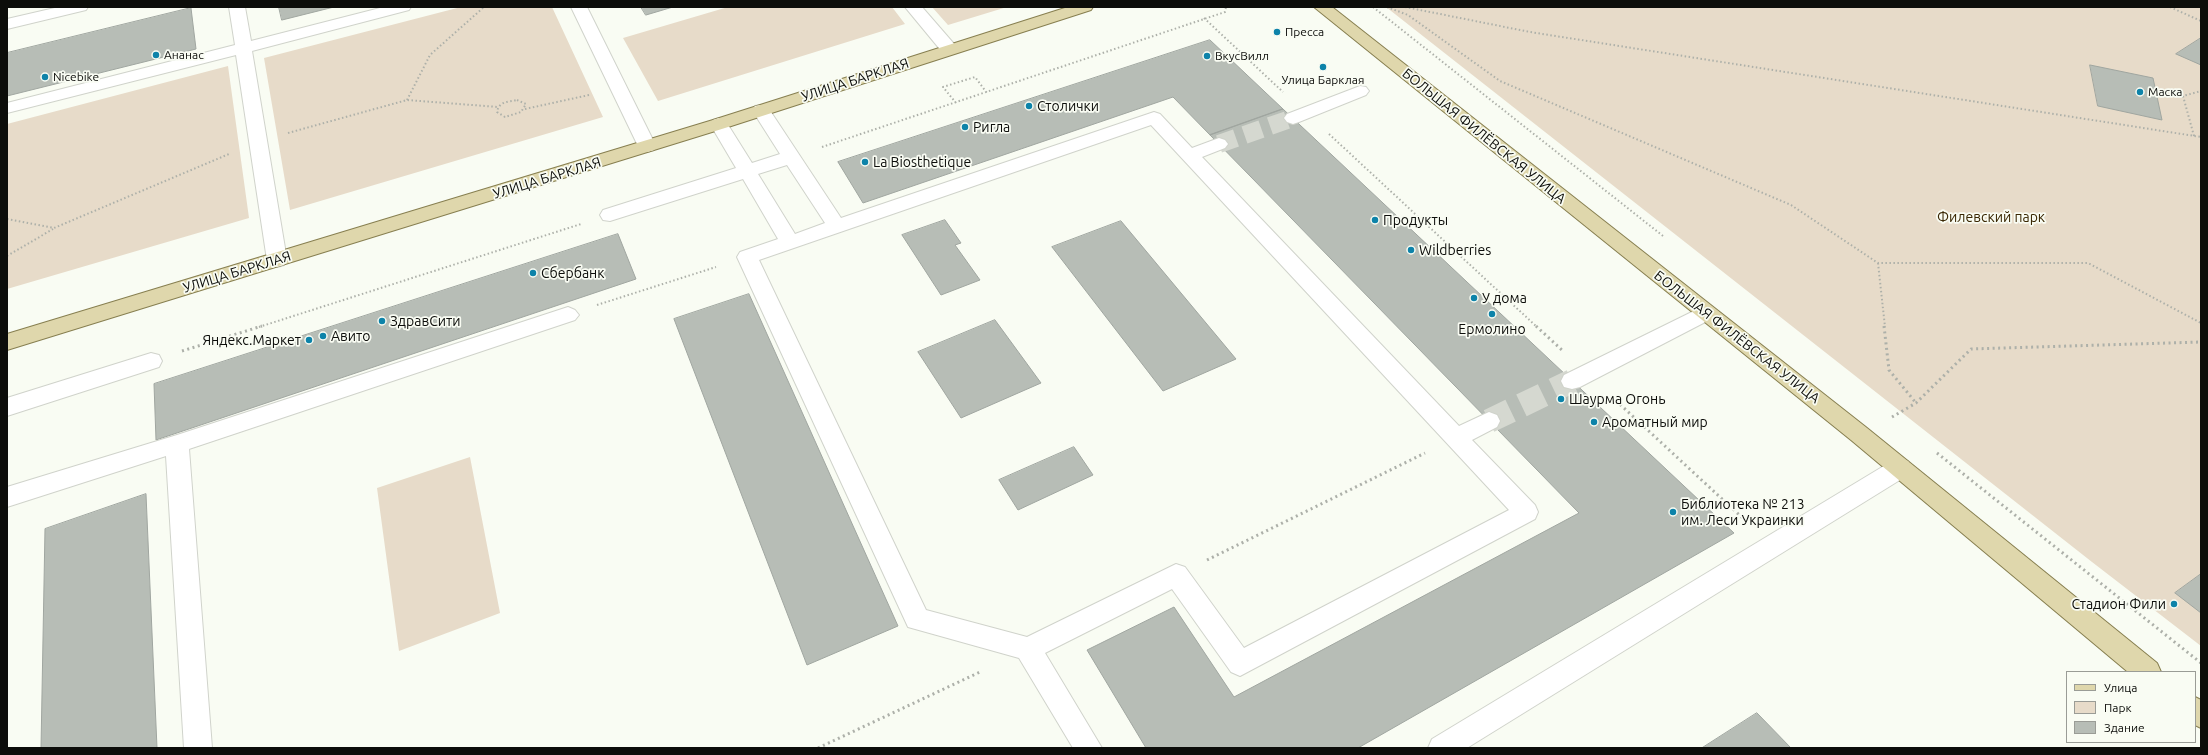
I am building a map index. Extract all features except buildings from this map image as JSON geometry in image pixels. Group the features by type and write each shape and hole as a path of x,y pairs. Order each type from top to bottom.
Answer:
{"main road":[{"name":"УЛИЦА БАРКЛАЯ","path":"7,342 719,124 949,49 1084,7"},
{"name":"БОЛЬШАЯ ФИЛЁВСКАЯ УЛИЦА","path":"1322,7 1900,468 2147,671"}],"lane":[{"path":"7,24 80,7"},
{"path":"237,7 277,260"},
{"path":"7,108 403,7"},
{"path":"579,7 647,146"},
{"path":"913,7 949,49"},
{"path":"1299,115 1360,91"},
{"path":"761,110 836,226"},
{"path":"1154,118 1188,156 1526,512 1240,664 1176,575 1028,649 917,619 747,257 1154,118"},
{"path":"719,124 790,242"},
{"path":"1188,156 1219,144"},
{"path":"610,215 791,157"},
{"path":"1580,378 1706,313"},
{"path":"7,497 177,444 568,315"},
{"path":"7,407 151,361"},
{"path":"1455,438 1489,421"},
{"path":"177,444 198,748"},
{"path":"1442,748 1900,468"},
{"path":"1028,649 1088,748"}],"path":[{"path":"407,100 430,55 484,7"},
{"path":"791,157 987,93 1110,49 1225,12 1226,7"},
{"path":"1387,7 1408,14 1500,81 1791,205 1878,263 2088,263 2201,323"},
{"path":"1405,7 1530,32 2201,137"},
{"path":"2170,7 2201,21"},
{"path":"1204,18 1299,115 1580,378 1773,546"},
{"path":"956,103 943,87 975,78 987,93"},
{"path":"525,109 526,104 517,100 502,103 497,112 506,117 513,116 525,109 620,89"},
{"path":"2194,136 2183,96 2201,91"},
{"path":"151,361 610,215"},
{"path":"7,256 54,228"},
{"path":"568,315 747,257"},
{"path":"1878,263 1890,370 1916,403"},
{"path":"1892,417 1916,403 1971,349 2201,342"},
{"path":"1176,575 1455,438"},
{"path":"818,748 1028,649"}],"green space":[{"path":"461,7 552,7 603,117 290,210 264,58"},
{"path":"728,7 892,7 905,24 658,101 623,38"},
{"path":"932,7 1007,7 948,25"},
{"name":"Филевский парк","path":"1386,7 2201,7 2201,646 2092,562"},
{"path":"228,66 249,218 7,289 7,124"},
{"path":"470,457 500,613 399,651 377,488"}],"tunnel":[{"path":"1219,144 1293,118"},
{"path":"1489,421 1572,381"}],"place":[{"name":"Пресса","path":"1277,32"},
{"name":"Ананас","path":"156,55"},
{"name":"ВкусВилл","path":"1207,56"},
{"name":"Улица Барклая","path":"1323,67"},
{"name":"Nicebike","path":"45,77"},
{"name":"Маска","path":"2140,92"},
{"name":"Столички","path":"1029,106"},
{"name":"Ригла","path":"965,127"},
{"name":"La Biosthetique","path":"865,162"},
{"name":"Продукты","path":"1375,220"},
{"name":"Wildberries","path":"1411,250"},
{"name":"Сбербанк","path":"533,273"},
{"name":"У дома","path":"1474,298"},
{"name":"Ермолино","path":"1492,314"},
{"name":"ЗдравСити","path":"382,321"},
{"name":"Авито","path":"323,336"},
{"name":"Яндекс.Маркет","path":"309,340"},
{"name":"Шаурма Огонь","path":"1561,399"},
{"name":"Ароматный мир","path":"1594,422"},
{"name":"Библиотека № 213 им. Леси Украинки","path":"1673,512"},
{"name":"Стадион Фили","path":"2174,604"}]}
